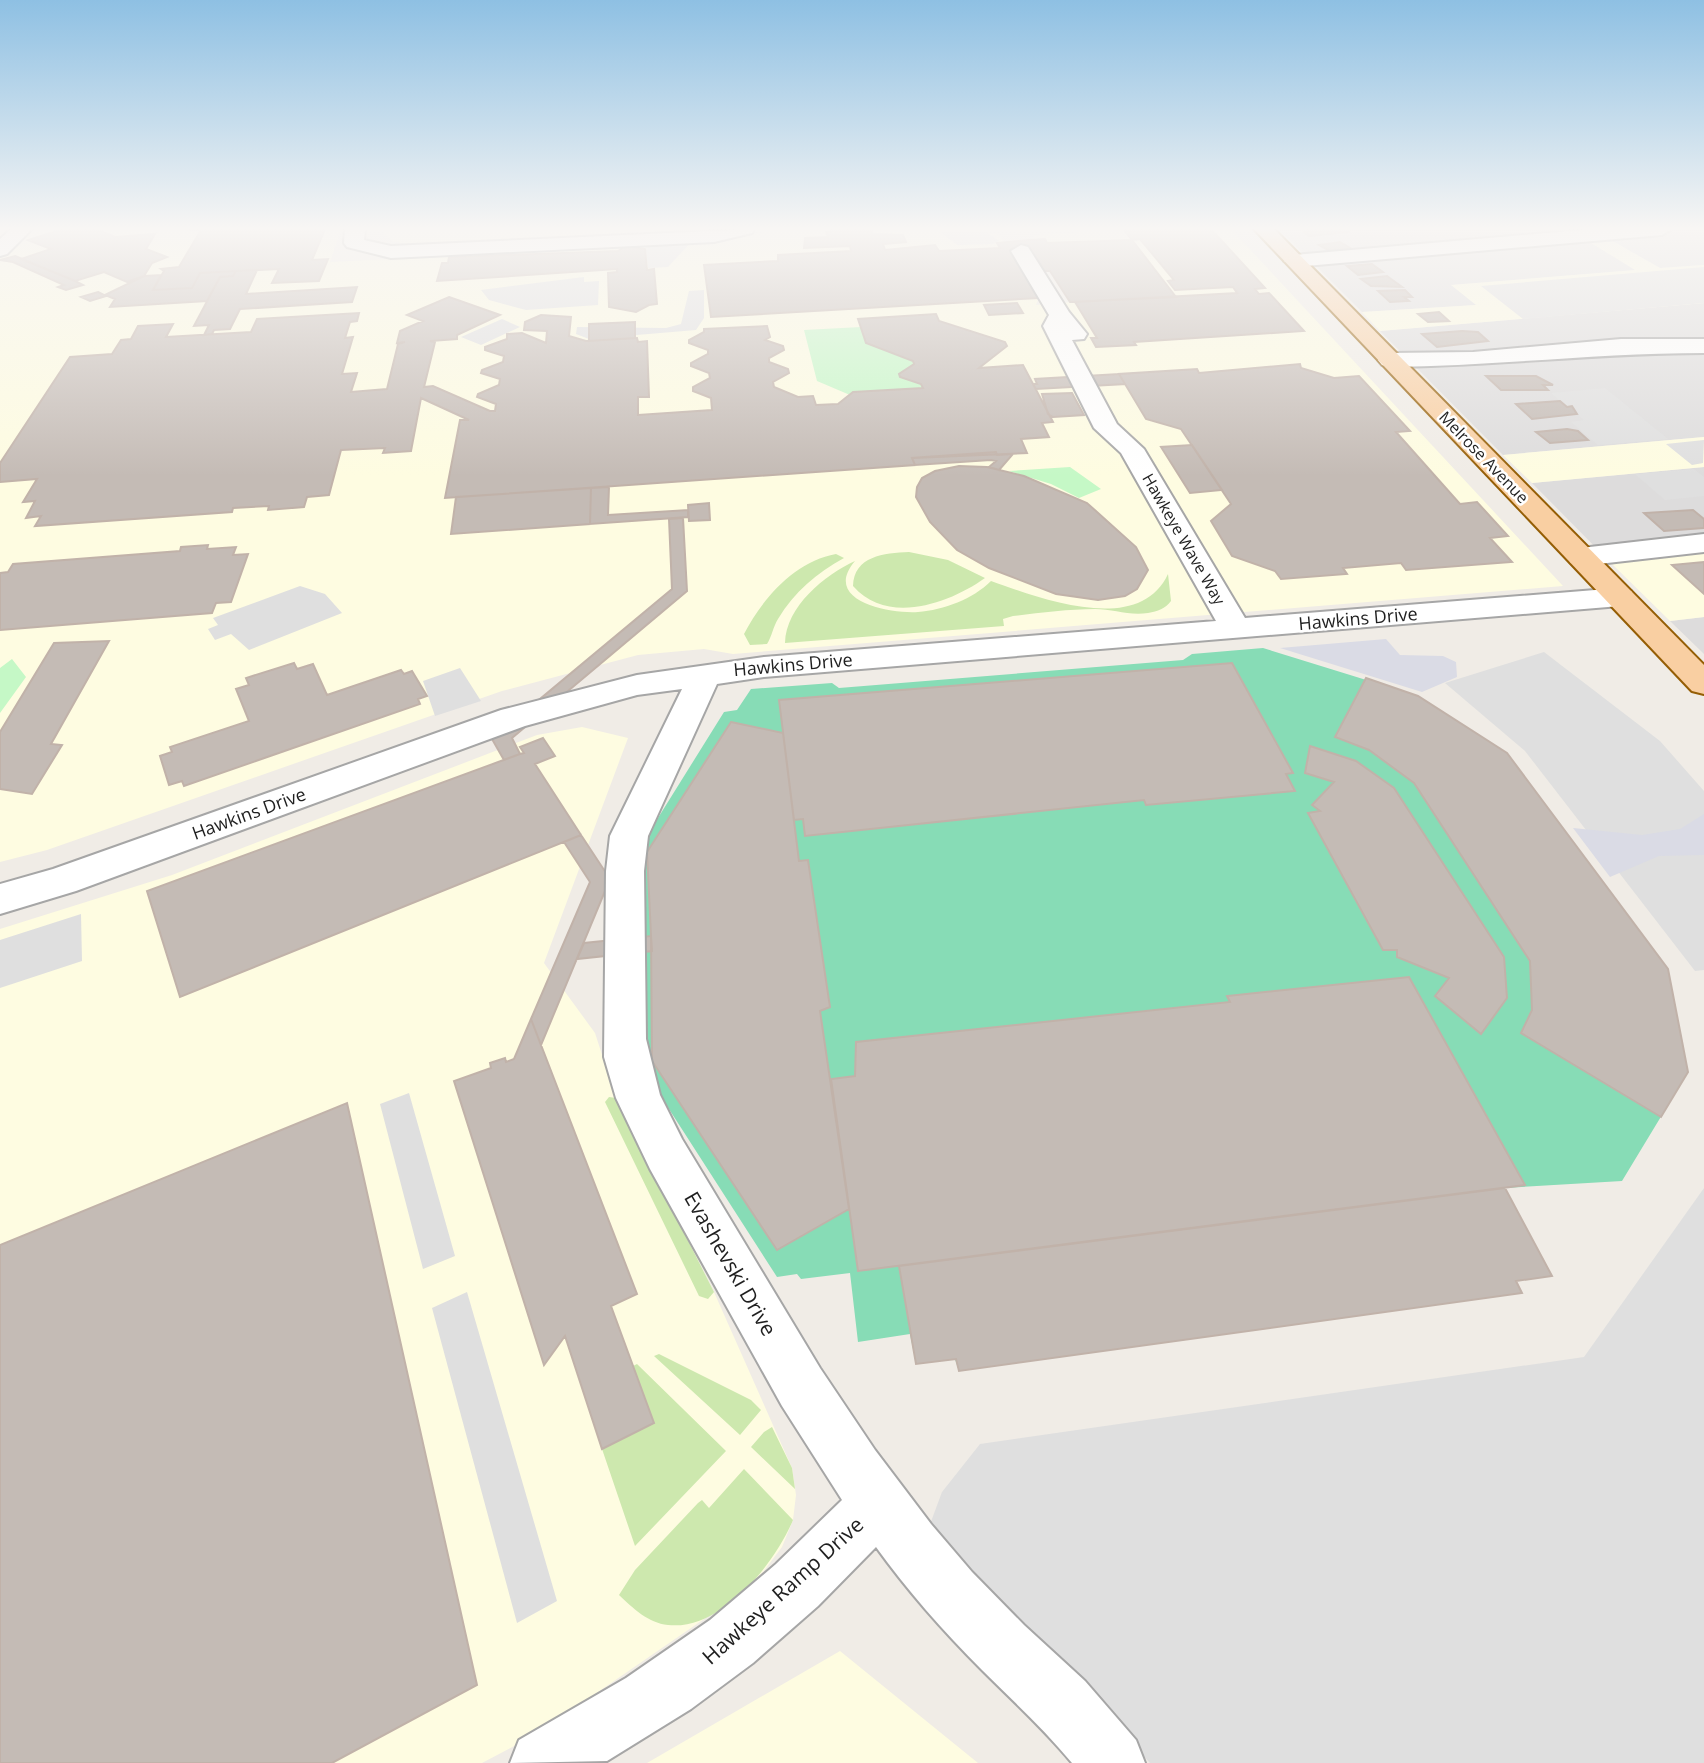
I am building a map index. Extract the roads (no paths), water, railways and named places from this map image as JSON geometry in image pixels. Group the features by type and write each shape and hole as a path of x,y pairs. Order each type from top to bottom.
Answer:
{"main road":[{"name":"Melrose Avenue","path":"1343,311 1700,676"}],"street":[{"name":"Hawkeye Wave Way","path":"1057,311 1074,331 1137,432 1131,449"},
{"name":"Hawkeye Wave Way","path":"1059,315 1054,326 1110,433 1131,449 1237,629"},
{"path":"1390,360 1465,359 1640,345 1704,346"},
{"path":"1581,557 1704,543"},
{"name":"Hawkins Drive","path":"0,899 62,881 513,718 601,692 705,674 1620,597"},
{"name":"Evashevski Drive","path":"705,674 629,836 625,853 623,967 626,1057 638,1098 666,1154 808,1398 878,1504 951,1593 1002,1647 1063,1703 1113,1763"},
{"name":"Hawkeye Ramp Drive","path":"542,1763 630,1713 711,1658 829,1554 878,1504"}]}
